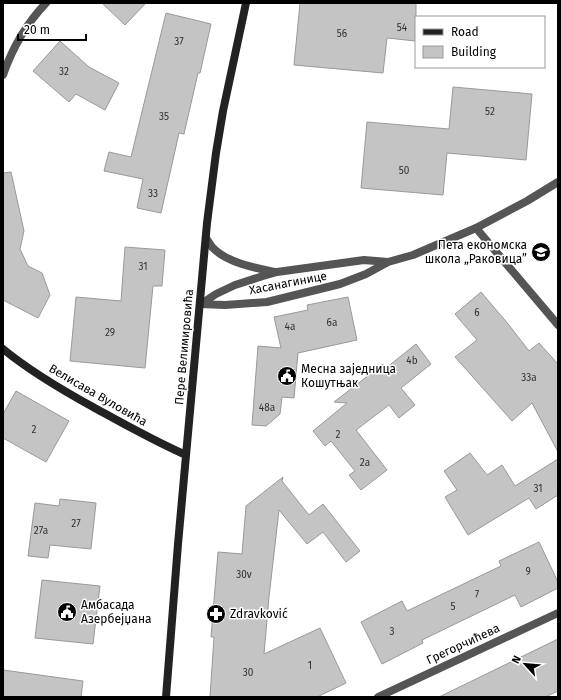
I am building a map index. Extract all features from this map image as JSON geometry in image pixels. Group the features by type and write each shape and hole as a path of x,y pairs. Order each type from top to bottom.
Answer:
{"main road":[{"name":"Пере Велимировића","path":"166,697 177,551 206,238 214,168 246,3"},
{"name":"Велисава Вуловића","path":"3,349 24,365 64,391 156,442 186,455"}],"street":[{"path":"3,75 6,65 19,39 37,13 46,3"},
{"name":"Хасанагинице","path":"200,304 225,305 267,302 340,284 366,274 388,262 413,255 476,228 527,201 558,182"},
{"path":"476,228 558,325"},
{"name":"Хасанагинице","path":"206,238 214,249 222,256 249,266 277,272"},
{"name":"Хасанагинице","path":"200,304 235,285 277,272 364,260 388,262"},
{"name":"Грегорчићева","path":"378,697 558,612"}],"building":[{"path":"102,3 146,3 125,25"},
{"path":"300,3 416,3 415,41 387,38 383,73 294,65"},
{"path":"166,13 211,24 184,134 179,133 161,213 137,208 143,179 104,171 109,152 131,157"},
{"path":"60,41 89,67 119,83 105,110 76,94 69,102 33,71"},
{"path":"453,87 532,94 526,160 447,153 443,195 361,188 367,122 449,129"},
{"path":"11,172 24,231 20,249 28,266 42,273 50,295 38,318 3,300 3,173"},
{"path":"125,247 165,250 162,286 153,286 145,368 70,361 76,297 121,301"},
{"path":"481,292 529,351 539,343 558,364 558,452 532,403 512,421 455,357 477,340 455,314"},
{"path":"348,297 357,340 298,353 294,398 282,397 280,414 266,426 252,425 258,346 281,348 274,317 308,310 307,305"},
{"path":"416,344 431,364 401,388 415,405 399,418 389,405 356,430 387,470 361,490 349,475 355,471 331,441 325,446 313,431 347,403 334,402 383,364 386,368"},
{"path":"16,391 69,421 46,462 3,438 3,414"},
{"path":"470,453 487,475 502,465 515,486 558,459 558,495 536,509 529,498 468,535 445,497 457,490 444,471"},
{"path":"283,477 282,481 309,515 323,504 360,551 346,562 323,532 307,544 279,510 264,654 320,628 346,683 317,697 210,697 214,637 211,637 218,552 242,554 246,506"},
{"path":"60,499 96,503 91,549 50,545 48,558 28,556 35,503 59,506"},
{"path":"539,542 558,582 558,588 521,607 515,595 422,640 423,643 382,664 361,622 402,601 407,611 501,566 499,561"},
{"name":"Амбасада Азербејџана","path":"42,580 100,586 93,644 35,638"},
{"path":"558,639 558,691 545,697 439,697"},
{"path":"3,670 83,681 81,697 3,697"}],"place":[{"name":"Пета економска школа „Раковица”","path":"541,252"},
{"name":"Месна заједница Кошутњак","path":"287,376"},
{"name":"Амбасада Азербејџана","path":"67,612"},
{"name":"Zdravković","path":"216,614"}]}
